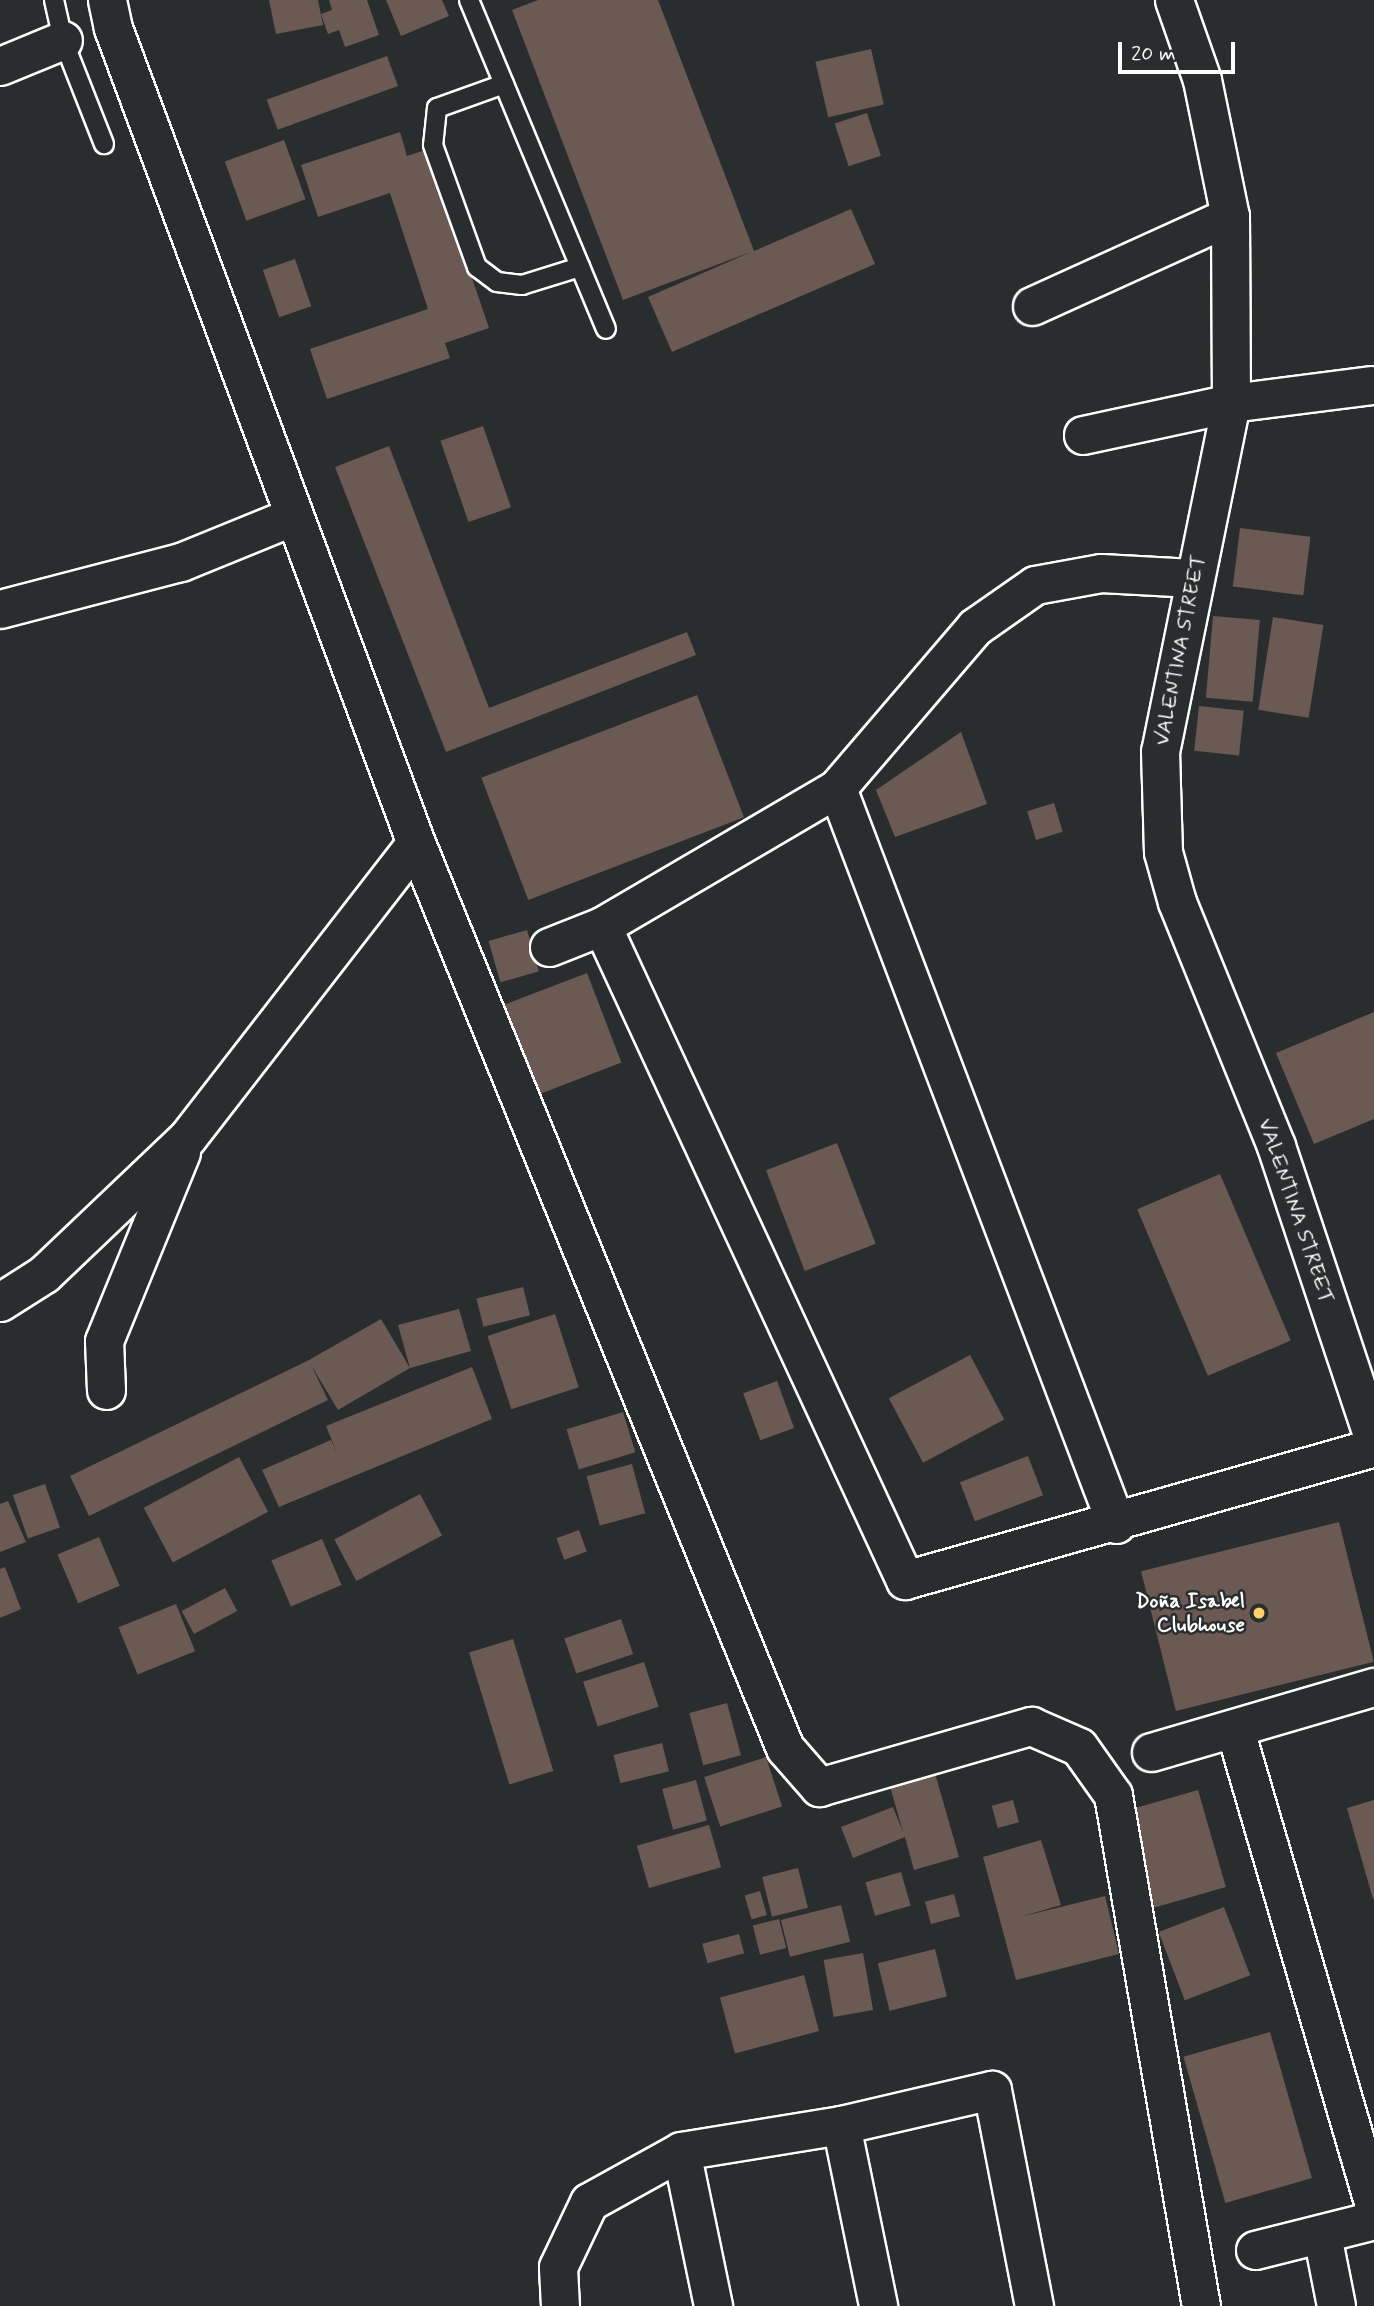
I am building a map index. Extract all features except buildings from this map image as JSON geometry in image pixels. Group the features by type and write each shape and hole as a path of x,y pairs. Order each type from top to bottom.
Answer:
{"street":[{"path":"107,0 113,28 416,843 785,1748 819,1787 1031,1726 1079,1747 1113,1796 1201,2306"},
{"name":"VALENTINA STREET","path":"1174,0 1202,80 1230,216 1231,403 1193,578 1160,751 1163,852 1177,902 1276,1146 1374,1441"},
{"path":"0,66 63,40"},
{"path":"1032,306 1230,216"},
{"path":"1083,435 1231,403 1371,385"},
{"path":"0,609 181,562 294,516"},
{"path":"549,947 602,926 837,788 975,627 1035,585 1101,573 1193,578"},
{"path":"837,788 1116,1524"},
{"path":"0,1302 44,1275 187,1138 416,843"},
{"path":"602,926 905,1580 1116,1524 1374,1447"},
{"path":"106,1390 104,1341 187,1138"},
{"path":"1151,1752 1235,1730 1374,1687"},
{"path":"1235,1730 1374,2205"},
{"path":"560,2306 558,2267 589,2202 681,2151 841,2125 992,2090 1034,2306"},
{"path":"841,2125 878,2306"},
{"path":"681,2151 713,2306"},
{"path":"1255,2250 1374,2220"},
{"path":"1322,2235 1336,2306"}],"lane":[{"path":"54,0 63,40 104,144"},
{"path":"469,0 606,329"},
{"path":"504,84 437,108 433,145 477,267 497,282 522,285 580,267"}],"place":[{"name":"Doña Isabel Clubhouse","path":"1259,1613"}]}
